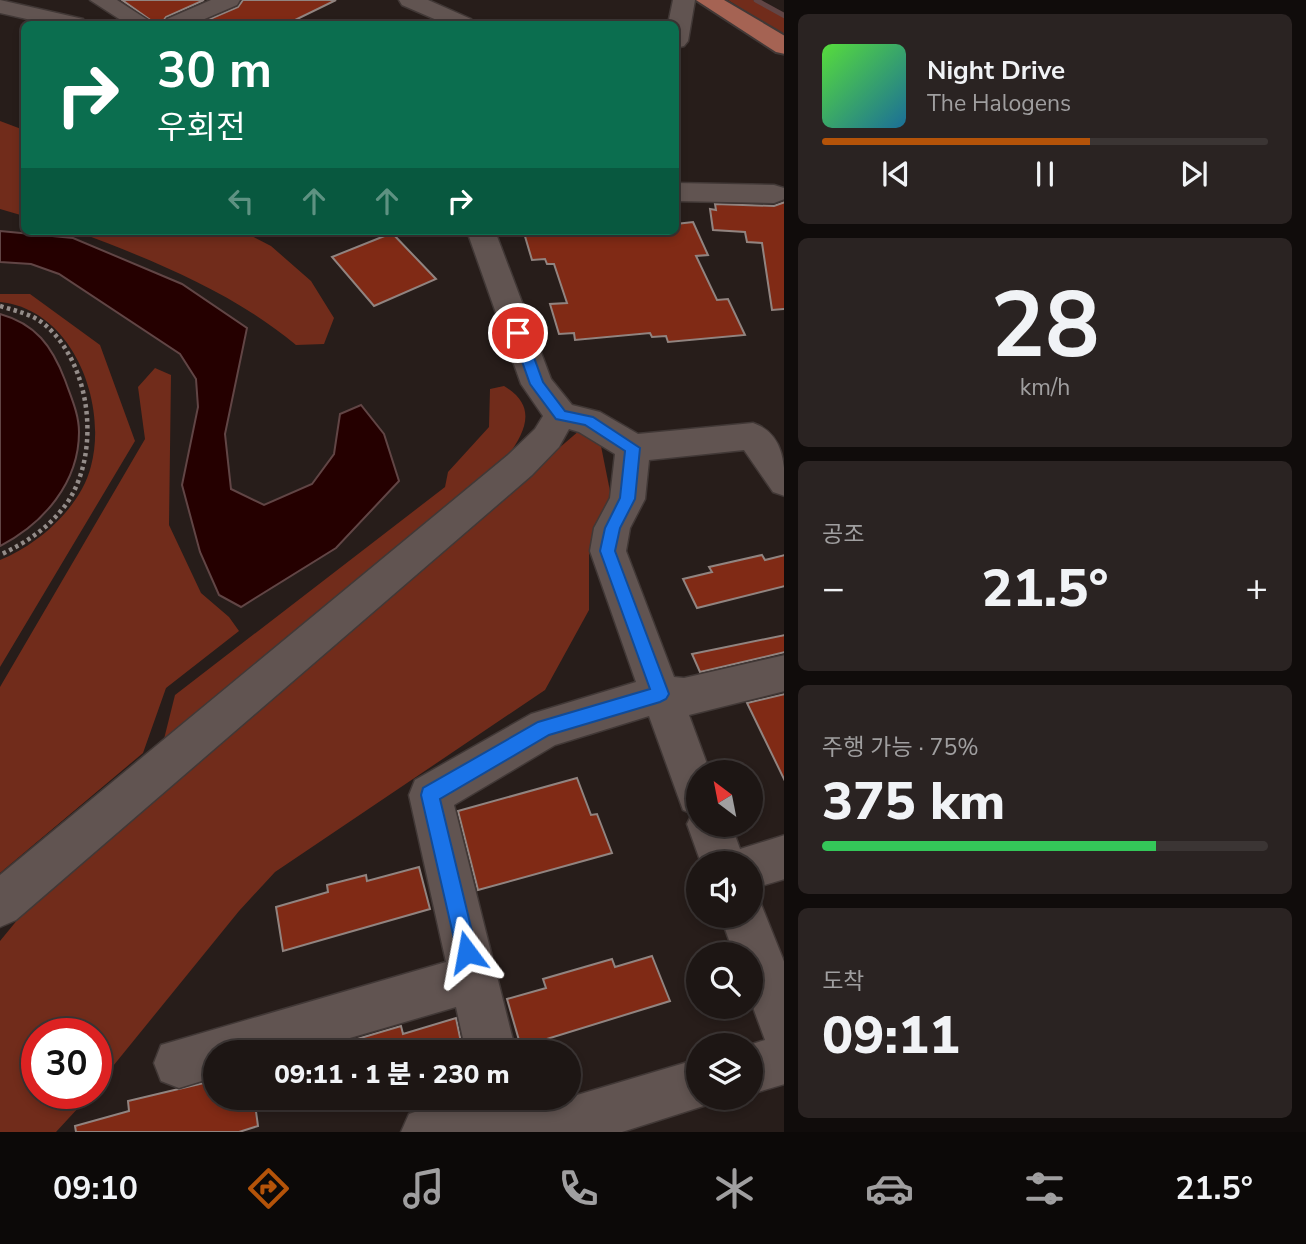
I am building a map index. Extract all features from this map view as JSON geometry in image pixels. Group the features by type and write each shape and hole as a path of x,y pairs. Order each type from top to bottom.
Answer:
{"main road":[{"path":"708,0 784,46"}],"street":[{"path":"101,0 139,21"},
{"path":"182,21 229,0"},
{"path":"410,0 456,21"},
{"path":"679,26 684,0"},
{"path":"0,6 62,21"},
{"path":"679,192 774,194"},
{"path":"482,235 537,384 561,415 588,421 633,448 753,436 784,481"},
{"path":"0,904 520,465 547,438 561,415"},
{"path":"633,448 627,499 612,528 608,551 686,763"},
{"path":"488,1040 430,795 545,728 660,694 684,696 784,673"},
{"path":"763,863 784,857"},
{"path":"748,928 784,1027"},
{"path":"259,1040 474,978"},
{"path":"763,1065 784,1059"},
{"path":"427,1132 686,1086"}],"path":[{"path":"0,306 40,321 64,347 87,404 90,442 86,467 51,521 29,541 0,555"}],"shaded area":[{"path":"728,0 753,0 784,17 784,36"},
{"path":"0,121 21,129 21,215 0,209"},
{"path":"0,231 73,238 182,284 247,328 225,434 231,489 264,505 312,484 334,454 340,414 361,405 384,434 399,481 336,548 241,607 219,595 200,552 182,485 198,407 196,379 180,354 59,274 31,264 0,262"},
{"path":"86,235 250,235 271,246 311,281 334,318 324,344 296,345 218,293"},
{"path":"0,294 30,294 100,345 135,441 0,667 0,560 29,545 68,510 86,481 95,441 89,388 79,363 65,340 47,322 25,308 0,302"},
{"path":"0,314 33,330 48,347 72,399 79,432 73,468 56,500 30,526 0,546"},
{"path":"155,368 171,375 169,525 201,593 229,617 239,631 166,688 143,753 0,873 0,687 145,439 138,387"},
{"path":"504,386 515,394 525,412 523,430 505,460 162,747 175,695 445,487 448,472 489,427 490,389"},
{"path":"580,430 587,432 601,446 611,496 589,555 589,610 545,690 275,872 239,911 112,1067 112,1018 21,1018 21,1109 77,1109 56,1132 0,1132 0,941 32,902"}],"building":[{"path":"122,0 204,0 166,17 163,21 152,21"},
{"path":"243,0 336,0 293,21 205,21 238,7"},
{"path":"784,202 784,309 772,310 762,243 747,242 745,232 713,230 710,209 716,210 715,204 774,206"},
{"path":"693,222 708,255 696,256 717,300 728,299 745,335 668,342 666,336 652,337 650,333 575,340 574,333 559,334 550,304 567,303 554,264 547,264 545,259 532,260 525,235 679,235 679,224"},
{"path":"387,235 394,235 436,279 374,306 332,257"},
{"path":"762,555 765,560 784,555 784,586 697,608 683,579 712,572 709,567"},
{"path":"784,635 784,652 700,672 692,654"},
{"path":"784,694 784,779 747,703"},
{"path":"577,778 591,815 597,814 612,853 478,890 458,811"},
{"path":"419,867 430,909 283,951 276,907 328,892 327,885 366,875 367,881"},
{"path":"652,956 670,1001 544,1040 519,1040 507,999 546,988 543,979 612,959 615,967"},
{"path":"456,1018 461,1040 354,1040 401,1026 403,1034"},
{"path":"203,1083 203,1110 256,1110 258,1126 239,1132 76,1132 75,1126 129,1111 128,1101"}],"waterway":[{"path":"756,0 784,15"}],"route":[{"path":"467,952 430,795 545,728 660,694 608,551 612,528 627,499 633,448 588,421 561,415 537,384 518,333"}]}
